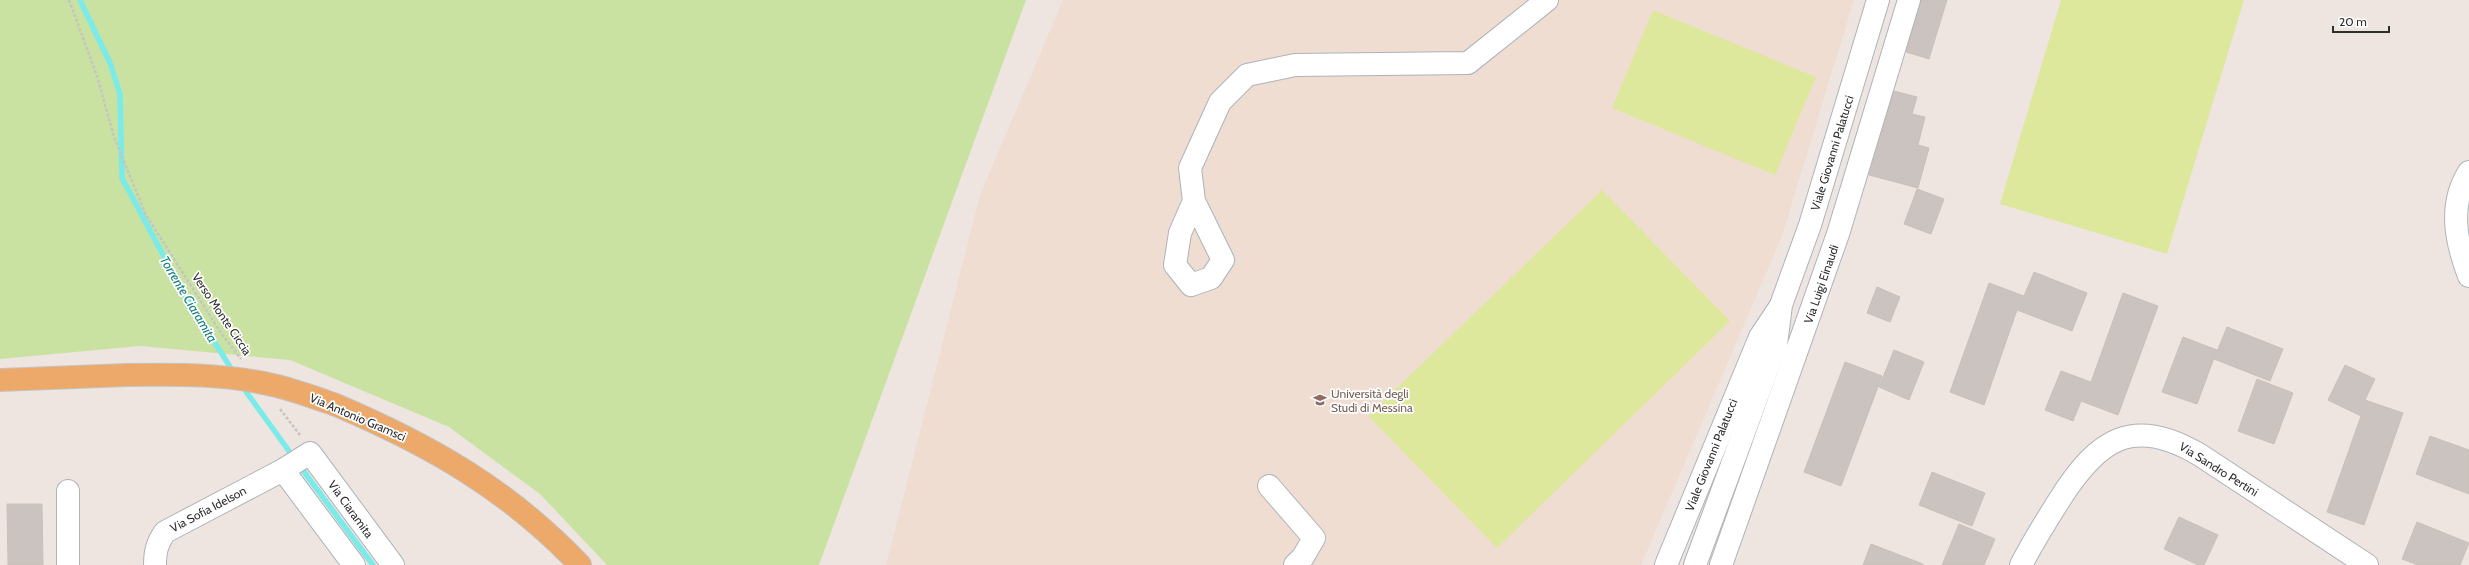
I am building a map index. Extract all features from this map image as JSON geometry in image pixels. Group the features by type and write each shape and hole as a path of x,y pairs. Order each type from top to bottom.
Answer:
{"main road":[{"name":"Via Antonio Gramsci","path":"0,380 169,374 236,379 277,386 336,405 433,450 483,481 525,512 580,565"}],"street":[{"path":"1194,201 1190,168 1220,102 1247,75 1295,65 1468,64 1547,0"},
{"name":"Viale Giovanni Palatucci","path":"1695,565 1776,345 1781,305 1810,225 1878,0"},
{"name":"Via Luigi Einaudi","path":"1721,565 1838,234 1909,0"},
{"path":"2469,172 2458,194 2455,214 2457,238 2469,276"},
{"name":"Viale Giovanni Palatucci","path":"1666,565 1760,337 1781,305"},
{"name":"Via Sandro Pertini","path":"2021,565 2066,489 2092,456 2117,440 2150,436 2179,443 2200,455 2367,565"},
{"name":"Via Sofia Idelson","path":"155,565 155,552 159,540 165,532 283,470 310,453"},
{"name":"Via Ciaramita","path":"310,453 393,565"},
{"path":"283,470 354,565"},
{"path":"1269,486 1314,538 1303,557 1295,565"},
{"path":"68,491 68,565"}],"path":[{"name":"Verso Monte Ciccia","path":"70,0 97,76 114,137 146,215 221,333 244,363"},
{"path":"277,405 305,440 310,453"}],"shaded area":[{"name":"Università degli Studi di Messina","path":"1063,0 1854,0 1782,236 1641,565 886,565 980,195"}],"green space":[{"path":"0,0 1026,0 819,565 607,565 540,494 449,427 290,360 140,346 0,359"},
{"path":"2061,0 2244,0 2167,254 2000,204"},
{"path":"1653,10 1816,77 1775,175 1612,108"},
{"path":"1602,190 1730,321 1497,548 1368,416"}],"building":[{"path":"1921,0 1947,0 1929,59 1906,52"},
{"path":"1894,91 1917,97 1912,114 1925,117 1918,145 1929,148 1918,188 1869,175"},
{"path":"1917,189 1944,199 1931,234 1904,224"},
{"path":"2034,272 2087,293 2072,331 2017,310 1984,405 1950,392 1989,283 2024,296"},
{"path":"1877,287 1900,297 1890,322 1867,313"},
{"path":"2123,293 2158,306 2118,415 2081,401 2073,421 2045,410 2061,371 2091,382"},
{"path":"2227,327 2283,349 2270,381 2214,359"},
{"path":"2183,337 2217,350 2197,404 2162,392"},
{"path":"1894,350 1924,362 1909,400 1879,387"},
{"path":"1845,362 1882,376 1841,486 1804,472"},
{"path":"2345,365 2375,379 2365,400 2403,413 2364,525 2327,512 2361,416 2328,400"},
{"path":"2257,379 2293,393 2274,444 2238,431"},
{"path":"2430,436 2469,450 2469,494 2416,474"},
{"path":"1932,472 1985,493 1972,526 1919,505"},
{"path":"7,504 42,504 43,565 8,565"},
{"path":"2179,517 2218,535 2204,565 2198,565 2164,549"},
{"path":"2417,522 2469,543 2460,565 2418,565 2402,559"},
{"path":"1959,524 1995,539 1984,565 1942,565"},
{"path":"1871,544 1923,564 1923,565 1863,565"}],"waterway":[{"name":"Torrente Ciaramita","path":"80,0 110,63 120,94 122,178 184,294 234,373"},
{"name":"Torrente Ciaramita","path":"242,386 294,458"},
{"name":"Torrente Ciaramita","path":"299,465 373,565"}],"place":[{"name":"Università degli Studi di Messina","path":"1320,400"}]}
